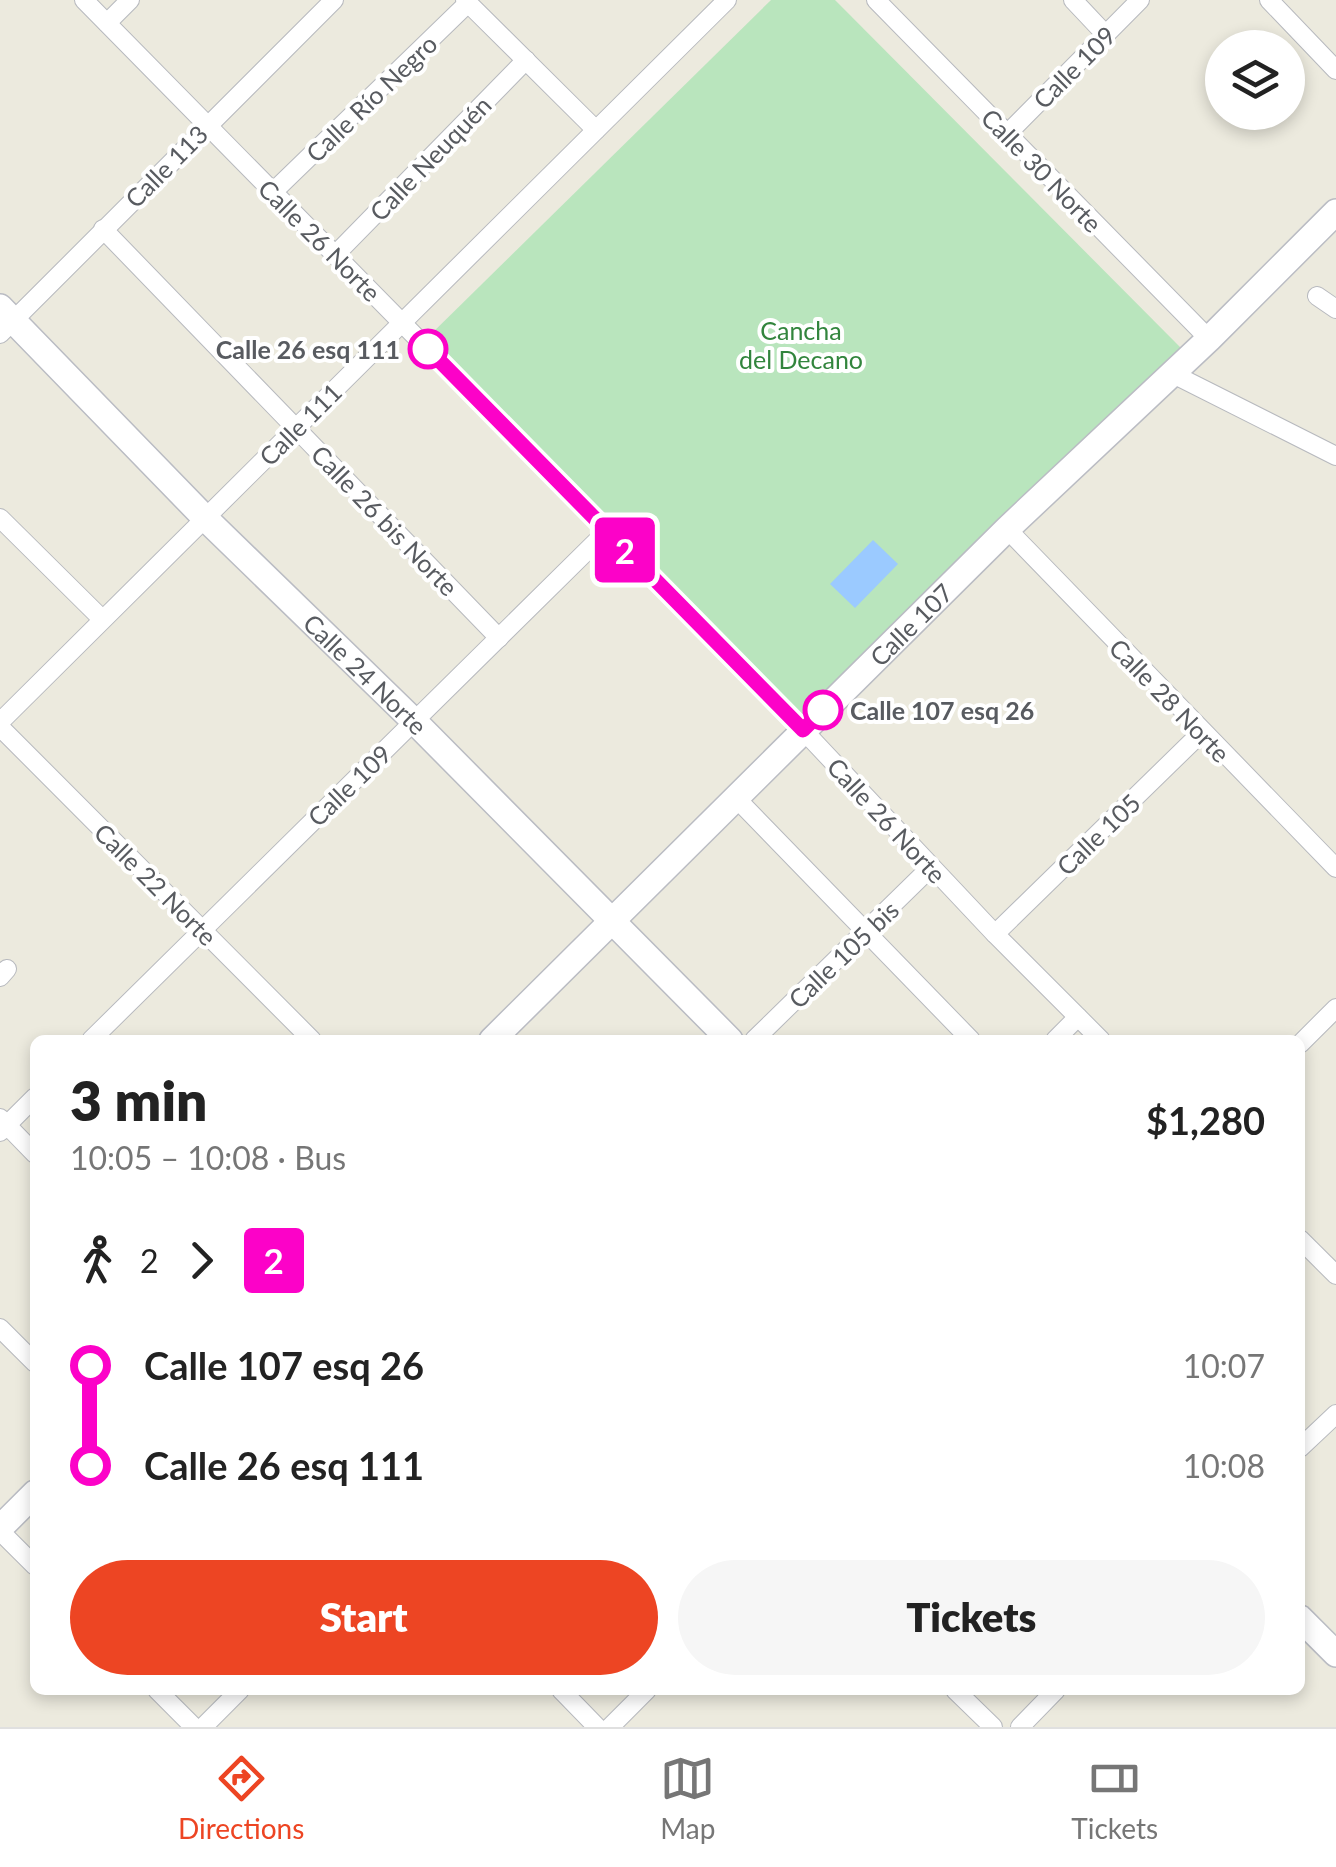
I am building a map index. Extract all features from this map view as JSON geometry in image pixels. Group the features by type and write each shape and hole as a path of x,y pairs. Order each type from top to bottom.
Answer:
{"street":[{"name":"Calle 26 Norte","path":"84,0 803,730 994,934 1096,1035"},
{"path":"106,23 130,0"},
{"name":"Calle 113","path":"5,321 334,0"},
{"name":"Calle 111","path":"0,724 728,0"},
{"name":"Calle 30 Norte","path":"876,0 1208,339"},
{"path":"1073,0 1106,35"},
{"name":"Calle 109","path":"1007,134 1140,0"},
{"path":"1269,0 1336,70"},
{"path":"467,2 596,130"},
{"name":"Calle Río Negro","path":"273,192 467,2"},
{"name":"Calle Neuquén","path":"335,255 526,60"},
{"name":"Calle 107","path":"497,1035 803,730 1336,212"},
{"name":"Calle 26 bis Norte","path":"103,229 499,638"},
{"path":"1317,296 1336,310"},
{"name":"Calle 24 Norte","path":"5,321 414,722 725,1035"},
{"path":"1171,373 1336,456"},
{"path":"0,518 102,619"},
{"name":"Calle 28 Norte","path":"1007,530 1336,868"},
{"name":"Calle 109","path":"97,1035 607,531"},
{"name":"Calle 22 Norte","path":"0,724 307,1035"},
{"name":"Calle 105","path":"994,934 1202,733"},
{"path":"735,797 965,1035"},
{"name":"Calle 105 bis","path":"759,1035 931,867"},
{"path":"1305,1039 1336,1008"},
{"path":"1061,1035 1078,1018"},
{"path":"30,1101 2,1125 30,1150"},
{"path":"1305,1244 1336,1275"},
{"path":"0,1328 30,1358"},
{"path":"1305,1443 1336,1414"},
{"path":"30,1498 0,1529 30,1561"},
{"path":"1305,1623 1336,1654"},
{"path":"162,1695 194,1727"},
{"path":"203,1727 235,1695"},
{"path":"566,1695 597,1727"},
{"path":"610,1727 643,1695"},
{"path":"961,1695 992,1727"},
{"path":"1020,1727 1051,1695"}],"green space":[{"name":"Cancha del Decano","path":"771,0 835,0 1181,348 802,721 424,341"}],"water":[{"path":"873,540 898,564 855,608 830,584"}],"bus line":[{"name":"2","path":"428,349 803,730 823,710"}],"place":[{"name":"Calle 26 esq 111","path":"428,349"},
{"name":"Calle 107 esq 26","path":"823,710"}]}
